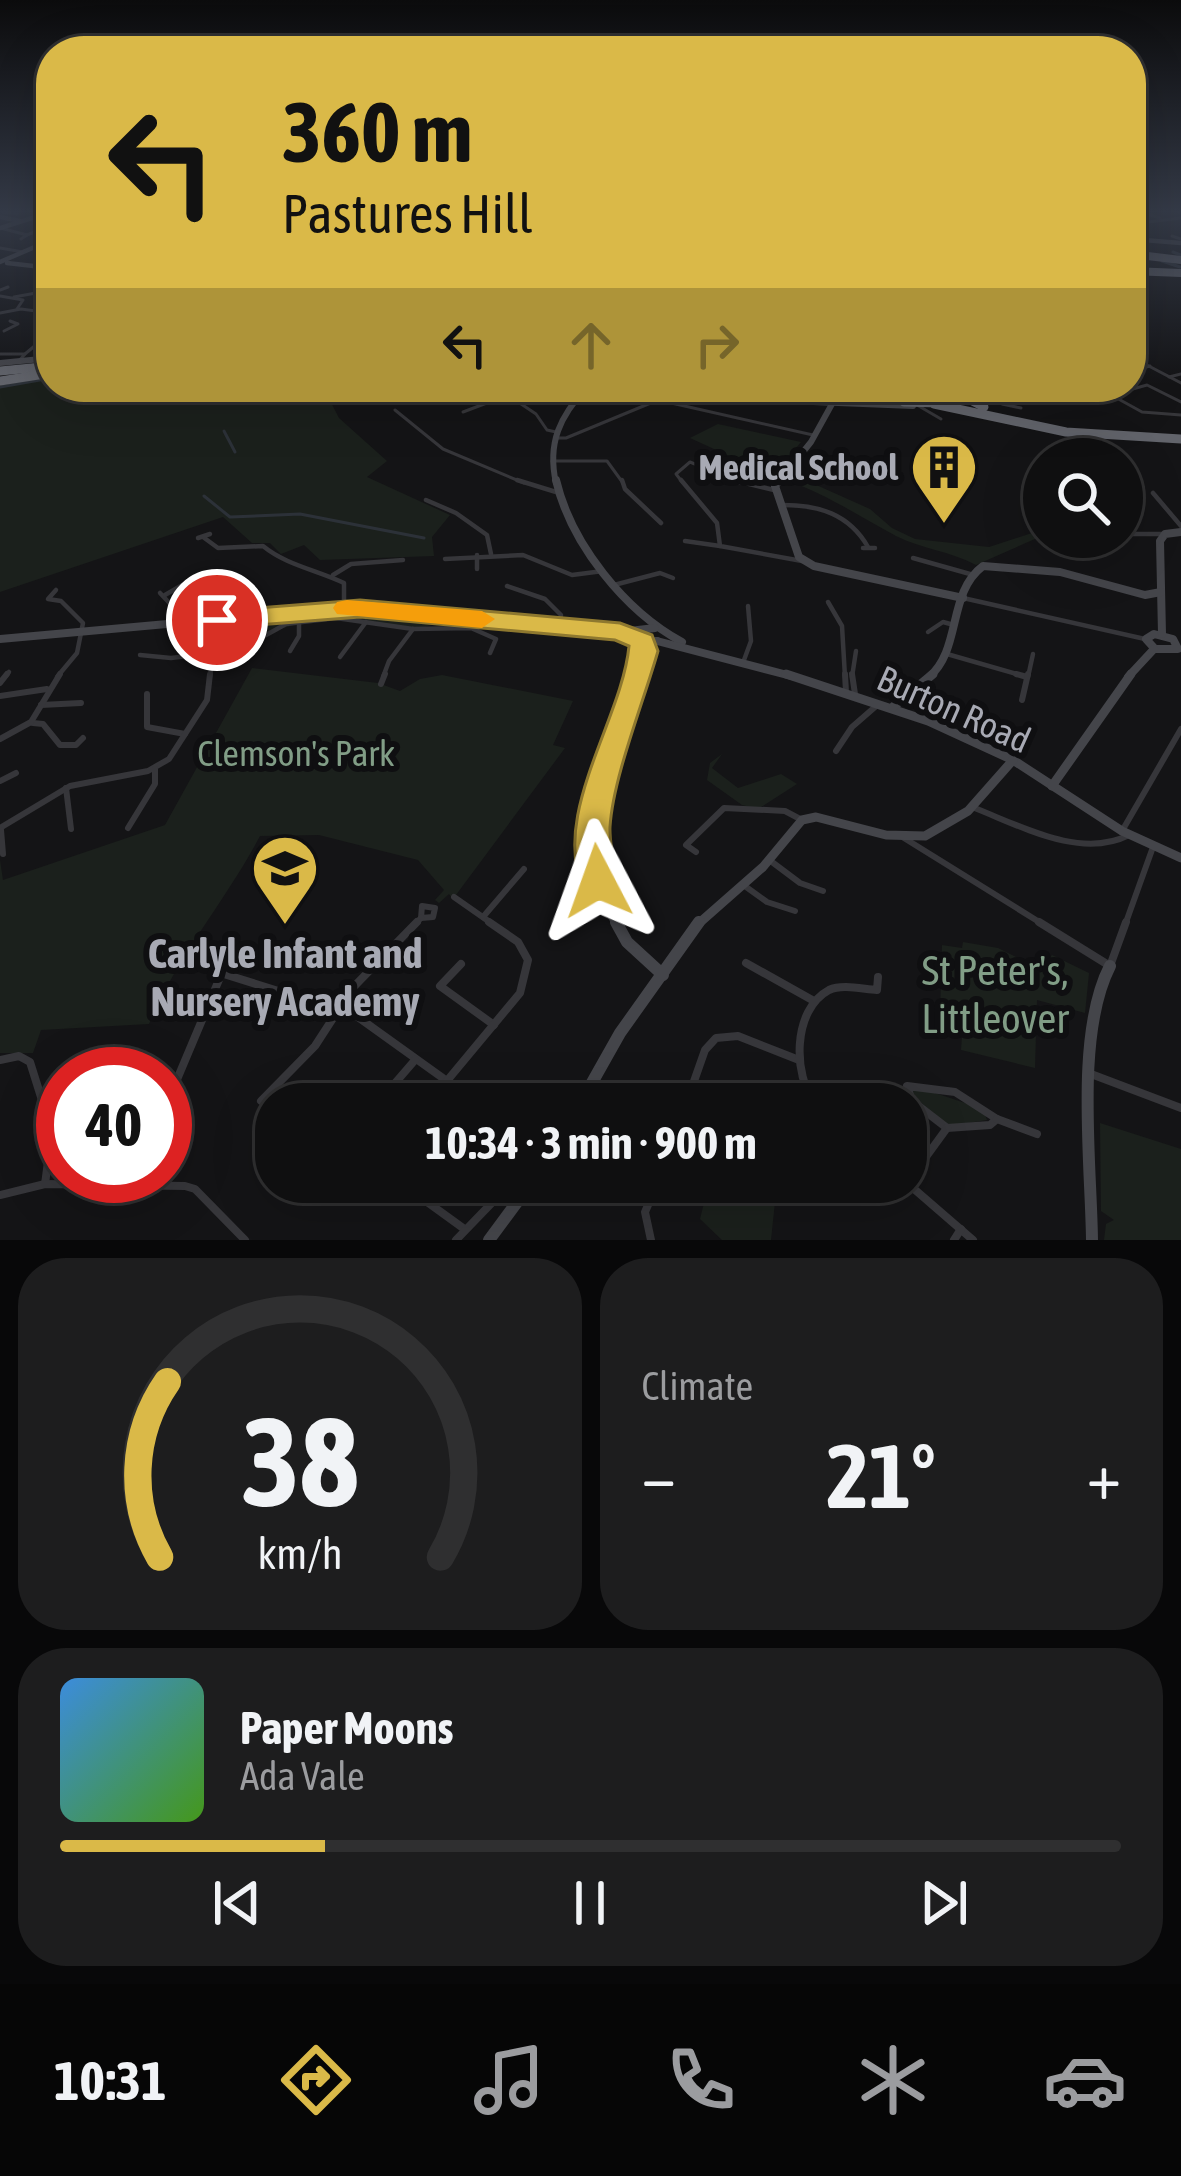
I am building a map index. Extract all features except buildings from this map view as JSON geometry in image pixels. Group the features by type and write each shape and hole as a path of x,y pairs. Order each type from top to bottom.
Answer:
{"highway":[{"path":"1146,272 1181,273"},
{"path":"0,373 36,368"},
{"path":"917,402 1066,432 1181,438"},
{"path":"930,407 940,402"},
{"path":"972,402 1048,422 1181,438"}],"street":[{"path":"0,295 8,287"},
{"path":"0,295 36,293"},
{"path":"14,297 24,302 17,309"},
{"path":"0,313 36,311"},
{"path":"2,328 18,324 9,321"},
{"path":"0,373 36,347"},
{"path":"0,354 25,354"},
{"path":"19,362 36,364"},
{"path":"1146,364 1181,383"},
{"path":"1146,367 1150,366"},
{"path":"1168,376 1181,374"},
{"path":"1146,385 1181,402"},
{"path":"463,412 488,402"},
{"path":"521,402 548,430 565,438 653,402"},
{"path":"0,639 344,608 620,632 641,638 657,635 603,571 556,492 555,435 572,402"},
{"path":"667,402 816,435"},
{"path":"821,402 930,407"},
{"path":"832,404 879,402"},
{"path":"1001,402 1021,408"},
{"path":"1124,402 1142,412 1181,415"},
{"path":"774,490 816,435 832,404"},
{"path":"395,410 443,449 543,491 556,492"},
{"path":"552,461 607,461 621,475 625,489 661,523"},
{"path":"720,546 717,523 678,481 678,468 691,462 747,486 774,490"},
{"path":"774,490 803,561"},
{"path":"1143,534 1181,529 1154,495"},
{"path":"426,500 456,513 487,535 490,554"},
{"path":"779,505 821,506 856,528 869,548"},
{"path":"1162,634 1160,541 1165,534"},
{"path":"204,536 218,548 263,546 281,561 333,575 344,583 344,608"},
{"path":"685,541 803,561 1146,639 1162,634 1179,648 1170,653 1154,649 1146,639"},
{"path":"477,555 477,569"},
{"path":"445,559 523,555 572,574 603,571"},
{"path":"913,558 970,574"},
{"path":"333,575 351,564 403,560"},
{"path":"893,707 938,670 957,626 970,574 988,564 1025,566 1145,595 1161,605"},
{"path":"614,585 668,570 673,578"},
{"path":"184,584 162,594 168,604 191,615 193,622"},
{"path":"507,586 554,606 561,615 559,626"},
{"path":"33,723 47,689 71,667 83,632 74,610 48,599 56,590"},
{"path":"1145,595 1161,592"},
{"path":"828,602 842,626 850,693"},
{"path":"744,660 751,637 748,606"},
{"path":"435,628 442,615"},
{"path":"641,615 641,638 597,803 592,853 598,881 622,932 663,975"},
{"path":"140,655 171,658 257,640 283,625 336,617 412,629 483,631 496,640 490,652"},
{"path":"3,854 0,828 66,788 155,769 169,759 207,700 217,620"},
{"path":"290,651 299,635 299,622"},
{"path":"340,657 366,622"},
{"path":"927,633 944,622 957,626"},
{"path":"381,684 386,664 412,629"},
{"name":"Burton Road","path":"641,638 657,635 893,707 1013,760 1126,833 1181,857"},
{"path":"1052,786 1134,669 1154,649"},
{"path":"850,693 856,651"},
{"path":"947,654 1027,676"},
{"path":"1022,700 1033,654"},
{"path":"0,683 9,672"},
{"path":"0,696 47,689"},
{"path":"147,694 147,727 185,734"},
{"path":"836,751 878,702"},
{"path":"41,705 81,703"},
{"path":"0,740 33,723 43,724 60,746 76,745 83,738"},
{"path":"972,807 1084,844 1109,844 1126,833 1180,732"},
{"path":"696,852 686,845 724,808 784,811 802,820 816,817 904,838 928,835 972,807 1013,760"},
{"path":"128,828 155,784 155,769"},
{"path":"0,781 16,773"},
{"path":"66,788 68,824"},
{"path":"592,1083 620,1033 713,904 770,860 802,820"},
{"path":"924,852 928,835"},
{"path":"904,838 1110,966"},
{"path":"1092,1240 1094,1003 1154,847"},
{"path":"770,860 800,883 824,891"},
{"path":"483,917 524,869"},
{"path":"792,893 800,883"},
{"path":"742,884 767,902 795,911"},
{"path":"178,960 336,1008 446,1082 520,994 528,960 518,942 454,897"},
{"path":"278,1083 315,1046 336,1008 421,918"},
{"path":"746,963 814,1001"},
{"path":"461,964 440,986 494,1025"},
{"path":"190,1047 221,974"},
{"path":"800,1083 814,1001 834,986 877,990 878,977"},
{"path":"693,1083 705,1050 716,1038 738,1036 800,1060"},
{"path":"0,1060 26,1058 36,1084"},
{"path":"395,1083 415,1060"},
{"path":"1091,1074 1181,1108"},
{"path":"997,1119 990,1125 947,1128 912,1101 907,1086 955,1094 983,1106 997,1119 1037,1134"},
{"path":"927,1155 947,1128"},
{"path":"0,1195 36,1186"},
{"path":"192,1188 245,1240"},
{"path":"927,1199 974,1240"},
{"path":"429,1203 463,1228"},
{"path":"456,1240 490,1203"},
{"path":"489,1240 516,1203"},
{"path":"649,1203 645,1212 651,1240"},
{"path":"953,1240 961,1229"}],"green space":[{"path":"36,378 36,402 331,402 339,418 387,461 367,477 450,515 432,537 434,556 320,560 304,545 281,554 270,543 252,543 223,517 0,592 0,384"},
{"path":"718,424 801,442 773,476 690,438"},
{"path":"794,475 870,509 892,528 915,539 989,547 1023,536 1023,544 976,565 896,536 786,480"},
{"path":"333,611 434,619 436,623 413,628 335,616 246,639 218,640 220,627 231,622"},
{"name":"Clemson's Park","path":"252,668 378,683 400,691 420,679 442,675 573,701 553,745 565,748 453,899 449,894 439,903 435,900 444,890 418,860 319,835 260,836 173,975 149,1024 41,1030 33,1053 0,1053 0,860 3,880 165,825"},
{"path":"722,754 712,768 738,788 781,774 797,784 758,809 742,805 707,780 710,763"},
{"name":"St Peter's, Littleover","path":"963,942 998,948 1040,969 1052,955 1089,973 1085,1013 1037,1000 1035,1068 961,1050 963,1021 940,1014 942,945 962,948"},
{"path":"927,1090 983,1109 987,1120 950,1126 927,1109"},
{"path":"1100,1123 1181,1149 1181,1240 1104,1240 1106,1224 1114,1220 1101,1211"},
{"path":"704,1203 775,1203 771,1240 722,1240 700,1219"}],"waterway":[{"path":"0,387 36,381"},
{"path":"224,431 235,452"},
{"path":"204,496 230,517 300,514 424,538"}],"slow traffic":[{"path":"347,608 482,619"}],"place":[{"name":"Medical School","path":"944,526"},
{"name":"Carlyle Infant and Nursery Academy","path":"285,927"}],"route":[{"path":"217,620 344,608 620,632 642,641 644,651 594,819 592,853 598,881"}]}
